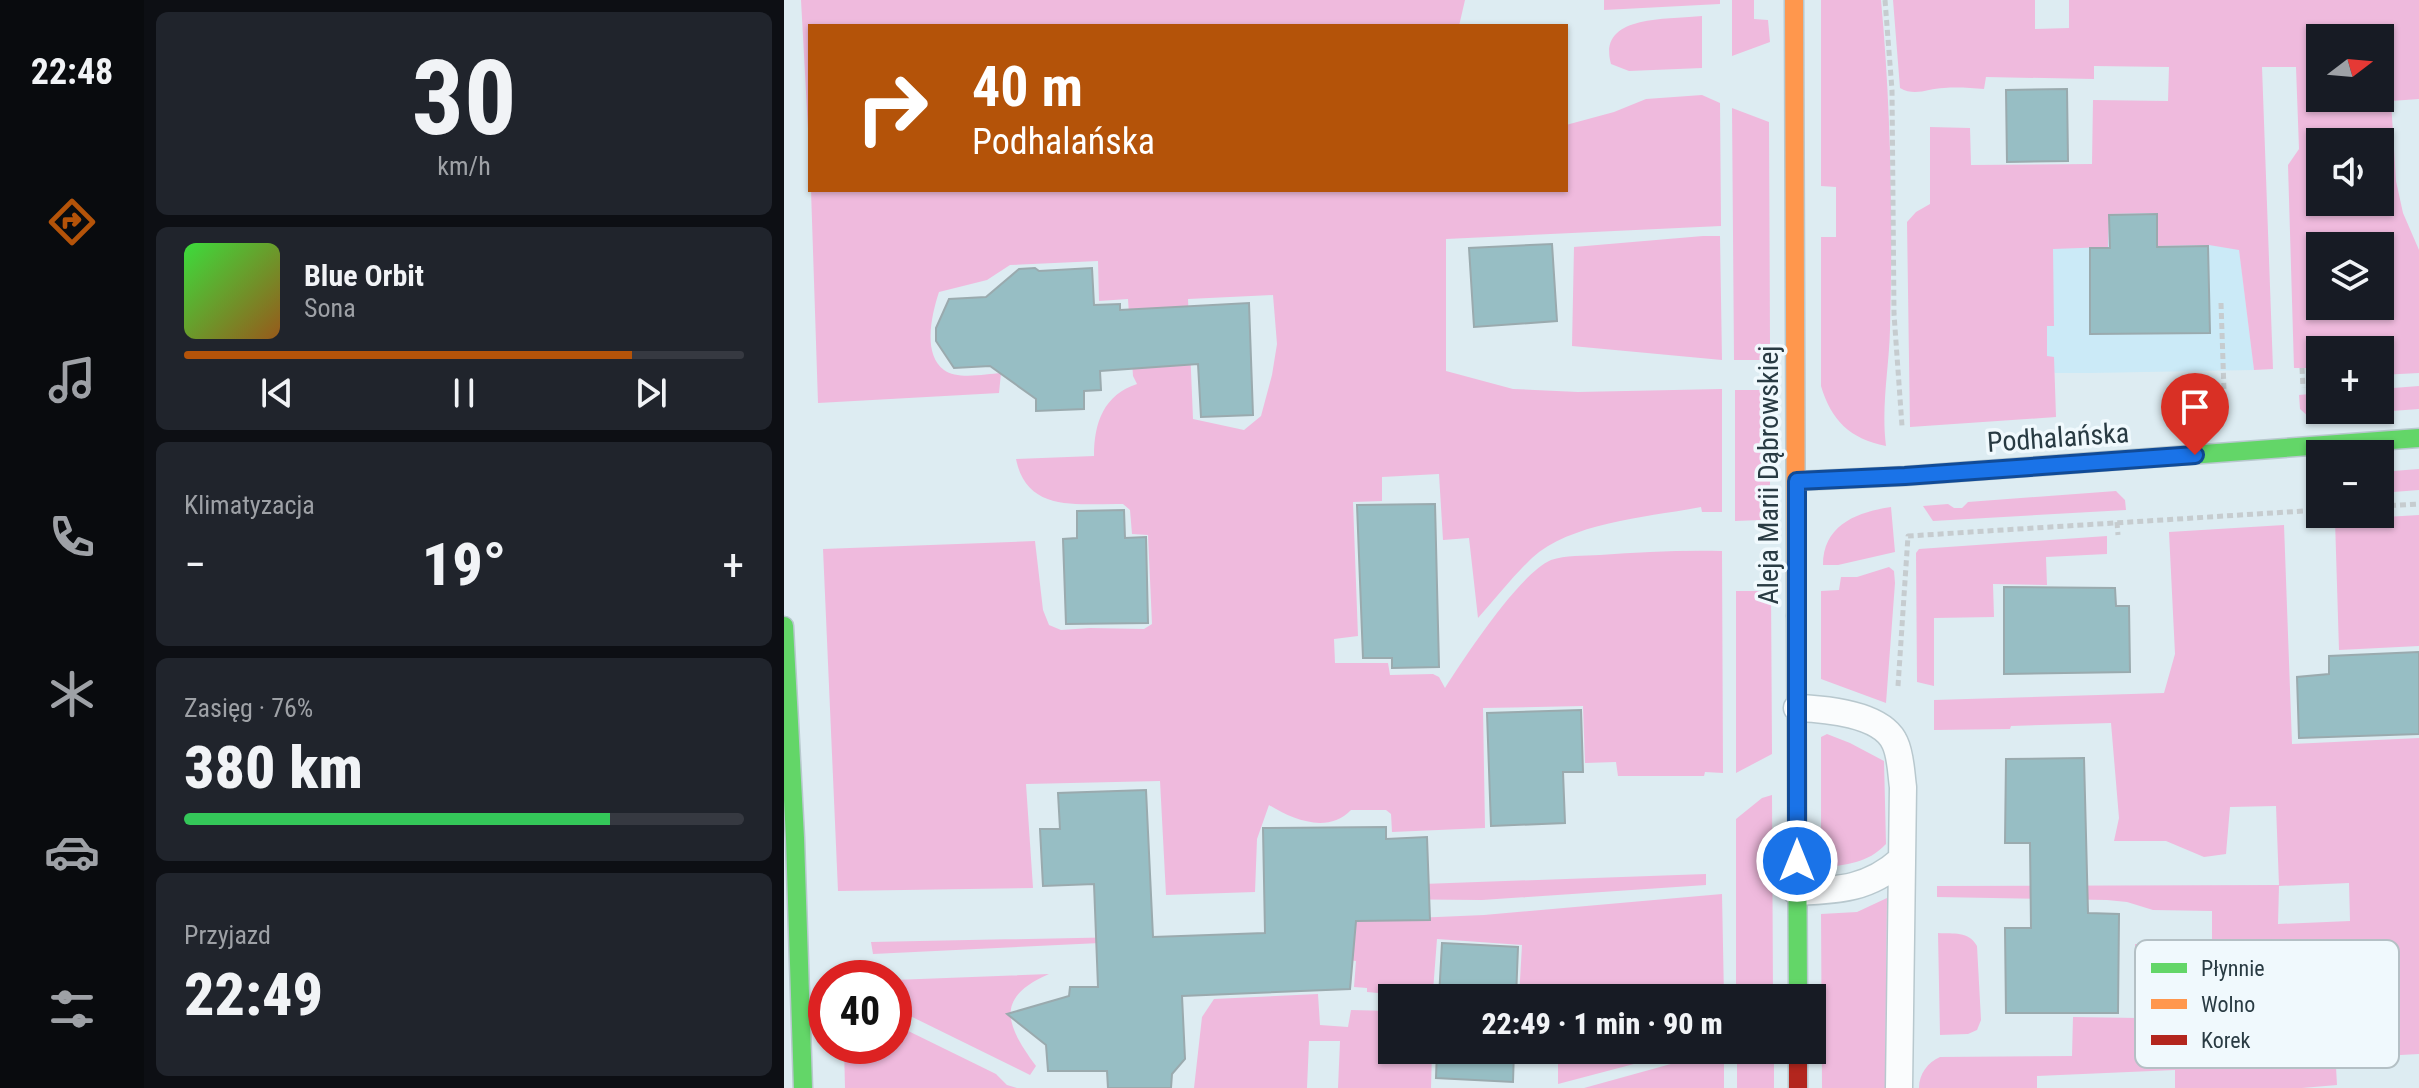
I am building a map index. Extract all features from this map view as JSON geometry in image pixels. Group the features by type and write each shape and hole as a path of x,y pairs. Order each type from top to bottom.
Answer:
{"street":[{"name":"Aleja Marii Dąbrowskiej","path":"1794,0 1798,984"},
{"name":"Podhalańska","path":"1797,481 1905,476 2419,438"},
{"path":"784,626 803,1088"},
{"path":"1798,1064 1798,1088"}],"lane":[{"path":"1797,708 1855,715 1886,731 1894,740 1903,787 1899,1088"},
{"path":"1797,892 1843,890 1859,886 1890,870 1901,860"}],"path":[{"path":"1885,0 1892,90 1894,314 1902,435"},
{"path":"2221,303 2224,391"},
{"path":"2302,368 2303,388"},
{"path":"2394,505 2419,504"},
{"path":"1894,740 1908,536 2117,522 2306,516"},
{"path":"2117,522 2118,535"}],"shaded area":[{"path":"801,0 1465,0 1459,24 808,24 808,129"},
{"path":"1604,0 1720,0 1720,4 1604,10"},
{"path":"1732,0 1754,0 1754,19 1768,20 1770,42 1732,56"},
{"path":"1821,0 1881,0 1891,206 1890,330 1884,417 1886,446 1862,438 1844,426 1830,409 1821,386 1821,237 1836,237 1836,187 1821,186"},
{"path":"1893,0 2035,0 2035,29 2069,28 2069,0 2419,0 2419,99 2394,101 2394,24 2306,24 2306,112 2392,112 2393,128 2306,128 2306,216 2394,216 2394,149 2396,181 2403,213 2419,250 2419,373 2394,374 2394,336 2306,336 2306,368 2294,368 2288,165 2299,149 2296,67 2262,67 2273,369 2254,370 2239,250 2209,245 2157,246 2157,213 2109,214 2108,247 2053,249 2054,326 2047,326 2047,356 2054,357 2056,417 1910,427 1907,222 1930,204 1930,127 1970,128 1971,165 2092,164 2093,100 2168,101 2169,67 2094,66 2094,79 1986,77 1984,89 1906,91 1900,88"},
{"path":"1702,16 1702,68 1629,71 1611,64 1609,48 1614,36 1624,28 1654,20"},
{"path":"1702,95 1720,103 1721,226 1446,239 1446,371 1513,389 1578,392 1722,389 1722,512 1702,512 1701,507 1612,523 1568,536 1532,558 1478,618 1469,538 1443,540 1439,474 1382,477 1382,501 1353,502 1358,636 1334,639 1335,663 1388,663 1390,675 1433,674 1439,677 1445,688 1509,598 1538,568 1551,560 1568,556 1722,551 1723,773 1705,772 1704,776 1618,776 1616,762 1585,763 1583,706 1483,708 1485,828 1392,832 1391,814 1386,810 1351,810 1342,817 1321,823 1299,820 1269,805 1257,839 1255,892 1166,895 1160,781 1026,784 1033,888 838,891 823,549 1035,541 1043,610 1049,625 1061,630 1144,629 1152,624 1148,535 1132,534 1130,510 1123,504 1073,504 1043,497 1031,489 1022,477 1016,459 1094,456 1096,432 1103,411 1116,395 1137,384 1133,376 1128,299 1099,301 1098,261 1010,265 987,280 939,292 931,333 933,354 944,370 964,376 1001,373 999,393 818,403 811,192 1568,192 1568,124 1614,112 1646,99","holes":["1273,295 1277,344 1261,416 1244,430 1193,419 1188,299"]},
{"path":"1732,108 1769,122 1770,345 1760,360 1734,360"},
{"path":"2240,203 2239,249 2254,370 2091,373 2055,373 1930,204"},
{"path":"1720,236 1722,360 1572,346 1574,247"},
{"path":"2419,386 2419,409 2394,411 2394,388"},
{"path":"1735,390 1761,390 1770,404 1770,505 1761,520 1735,521"},
{"path":"2306,394 2306,414 2300,409 2299,395"},
{"path":"2419,469 2419,490 2394,492 2394,471"},
{"path":"2116,491 2125,500 2126,510 1933,521 1923,506 1948,504 1962,508 1968,502"},
{"path":"1891,507 1895,552 1838,565 1823,565 1829,540 1844,523"},
{"path":"2419,515 2419,646 2339,650 2335,528 2394,528 2394,516"},
{"path":"2284,525 2292,744 2419,738 2419,1054 2399,1055 2399,940 2212,940 2212,911 2153,910 2107,900 1937,897 1937,886 2279,885 2276,806 2230,807 2226,854 2204,857 2166,841 2114,841 2119,818 2111,723 1934,730 1934,700 2164,693 2175,654 2169,532","holes":["2349,883 2350,921 2278,924 2279,886"]},
{"path":"2107,536 2107,554 2046,557 2047,585 1993,584 1994,617 1934,618 1934,686 1917,682 1916,553 1919,549"},
{"path":"1889,567 1894,571 1895,583 1886,703 1821,679 1821,591 1839,590 1841,577 1857,577"},
{"path":"1736,591 1771,591 1772,754 1736,773"},
{"path":"1827,734 1884,761 1886,844 1864,859 1821,868 1821,737"},
{"path":"1772,795 1773,984 1736,984 1736,819 1762,798"},
{"path":"1706,874 1706,885 1482,900 1367,899 1367,886"},
{"path":"1722,894 1724,984 1520,984 1522,945 1437,939 1434,984 1378,984 1378,993 1354,987 1356,961 1322,957 1321,922 1484,915"},
{"path":"1887,898 1885,1088 1822,1088 1822,1064 1826,1064 1826,984 1821,984 1821,914 1857,912"},
{"path":"1938,933 1965,936 1977,946 1981,1020 1977,1030 1968,1034 1940,1035"},
{"path":"1225,935 873,954 871,942"},
{"path":"1049,974 1031,983 1013,1003 1012,1025 1036,1066 1030,1075 912,1017 912,979"},
{"path":"1318,994 1320,1025 1348,1027 1351,1010 1378,1011 1378,1064 1432,1064 1431,1088 1338,1088 1340,1041 1309,1041 1307,1088 1194,1088 1202,1017 1214,999"},
{"path":"2073,1017 2135,1018 2135,1068 2336,1068 2337,1085 2175,1088 2175,1070 2037,1076 2037,1088 1919,1088 1925,1069 1940,1057 2072,1056"},
{"path":"912,1033 996,1074 1007,1085 1017,1088 845,1088 844,1064 912,1064"},
{"path":"1558,1064 1634,1064 1558,1084"},
{"path":"1671,1064 1724,1064 1724,1088 1584,1088"},
{"path":"1737,1064 1774,1064 1774,1088 1737,1088"}],"building":[{"path":"2067,89 2068,161 2007,162 2006,90"},
{"path":"2157,214 2157,247 2208,246 2210,333 2090,334 2090,248 2110,248 2109,215"},
{"path":"1552,244 1557,321 1474,327 1469,248"},
{"path":"1035,268 1039,271 1092,268 1094,305 1120,304 1120,310 1249,303 1253,415 1201,417 1198,364 1100,371 1101,390 1084,391 1084,409 1036,411 1036,399 990,366 954,368 936,341 936,328 949,299 986,297 1019,269"},
{"path":"1435,504 1439,667 1392,668 1392,658 1363,658 1357,505"},
{"path":"1124,510 1125,538 1146,537 1148,623 1066,624 1063,539 1077,538 1077,511"},
{"path":"2004,587 2115,588 2116,606 2129,606 2130,672 2004,674"},
{"path":"2419,652 2419,734 2299,738 2297,677 2329,674 2329,656"},
{"path":"1581,710 1583,772 1563,772 1565,823 1491,826 1487,713"},
{"path":"2084,758 2088,913 2119,914 2118,1013 2006,1013 2005,928 2031,928 2030,843 2005,843 2006,759"},
{"path":"1146,790 1153,937 1265,933 1263,828 1386,827 1386,839 1427,837 1430,920 1356,921 1350,989 1182,996 1185,1059 1172,1074 1171,1088 1108,1088 1107,1071 1048,1071 1046,1045 1007,1014 1069,996 1070,987 1098,987 1094,884 1043,886 1040,829 1060,829 1058,793"},
{"path":"1442,943 1518,947 1517,984 1440,984"},
{"path":"1436,1064 1514,1064 1513,1082 1436,1078"}],"traffic: fast":[{"path":"1797,481 1905,476 2419,438"},
{"path":"1796,616 1798,984"},
{"path":"784,626 803,1088"}],"traffic: slow":[{"path":"1794,0 1796,616"}],"traffic: jam":[{"path":"1798,1064 1798,1088"}],"route":[{"path":"1797,861 1797,481 2195,455"}]}
